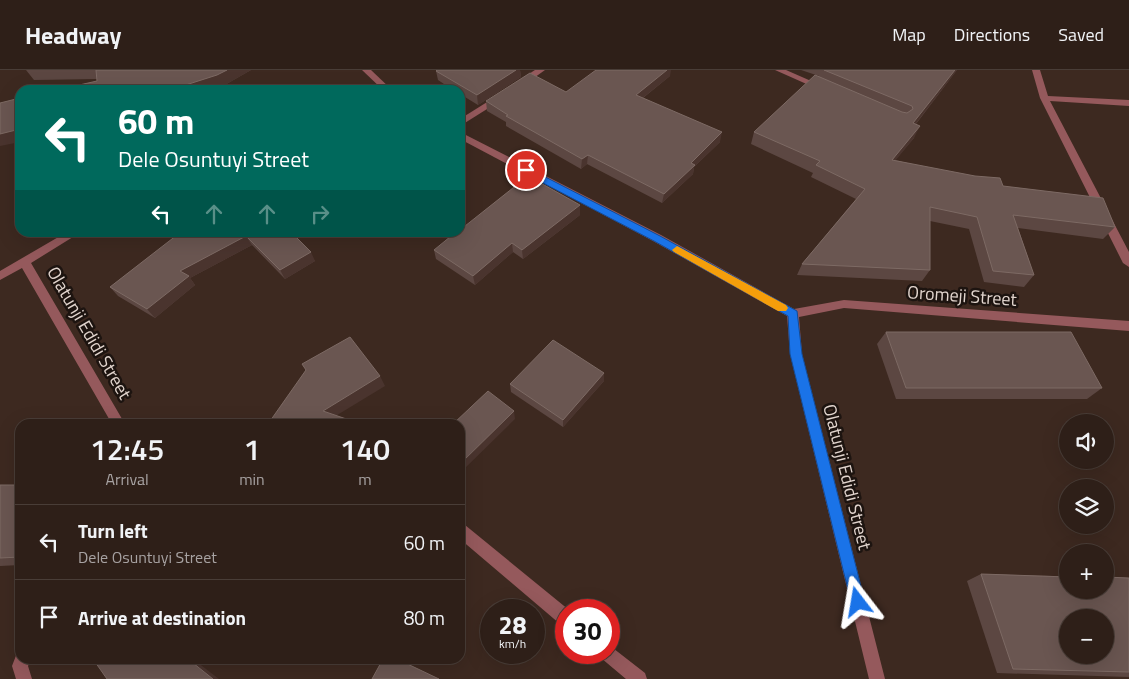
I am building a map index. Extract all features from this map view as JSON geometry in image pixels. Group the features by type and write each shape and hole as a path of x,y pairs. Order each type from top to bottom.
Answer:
{"street":[{"path":"366,70 382,85"},
{"path":"465,120 541,70"},
{"path":"779,70 831,92"},
{"path":"1036,70 1044,98 1129,263"},
{"path":"1044,98 1129,104"},
{"path":"465,138 657,238 793,314"},
{"path":"0,276 67,237"},
{"name":"Olatunji Edidi Street","path":"24,262 116,419"},
{"name":"Oromeji Street","path":"793,314 844,304 1129,326"},
{"name":"Olatunji Edidi Street","path":"793,314 796,354 877,679"},
{"path":"465,534 555,609"},
{"path":"620,663 639,679"},
{"path":"21,664 24,679"}],"building":[{"path":"96,70 227,70 186,85 79,85 97,81"},
{"path":"516,70 477,95 465,88 465,85 460,85 436,71"},
{"path":"596,70 667,70 636,95 722,132 691,163 695,165 664,194 588,155 582,159 506,116 508,115 486,101 530,73 566,92"},
{"path":"824,70 955,70 913,123 920,126 892,160 975,176 1000,178 1003,186 1103,198 1115,227 1013,215 1034,275 993,271 977,217 930,207 930,270 802,264 865,189 816,165 820,161 754,132 815,75 902,112 907,113 913,109 912,106"},
{"path":"15,99 15,130 0,134 0,103"},
{"path":"528,176 580,205 522,250 512,243 473,276 434,250 450,237 465,237 465,226"},
{"path":"174,237 244,237 180,271 189,276 147,309 110,287"},
{"path":"247,237 296,237 311,252 280,270"},
{"path":"886,332 1071,332 1102,388 906,388"},
{"path":"350,337 380,376 323,411 346,419 272,419 306,370 302,364"},
{"path":"553,340 604,373 563,420 510,384"},
{"path":"488,391 514,411 465,459 465,419 458,419"},
{"path":"0,485 15,485 15,557 0,558"},
{"path":"981,574 1059,577 1059,599 1114,599 1114,577 1129,578 1129,672 1013,669"},
{"path":"96,664 194,664 213,679 107,679"},
{"path":"380,664 408,664 439,679 372,679"}],"slow traffic":[{"path":"677,250 782,308"}],"route":[{"path":"526,170 657,238 793,314 796,354 858,602"}]}
